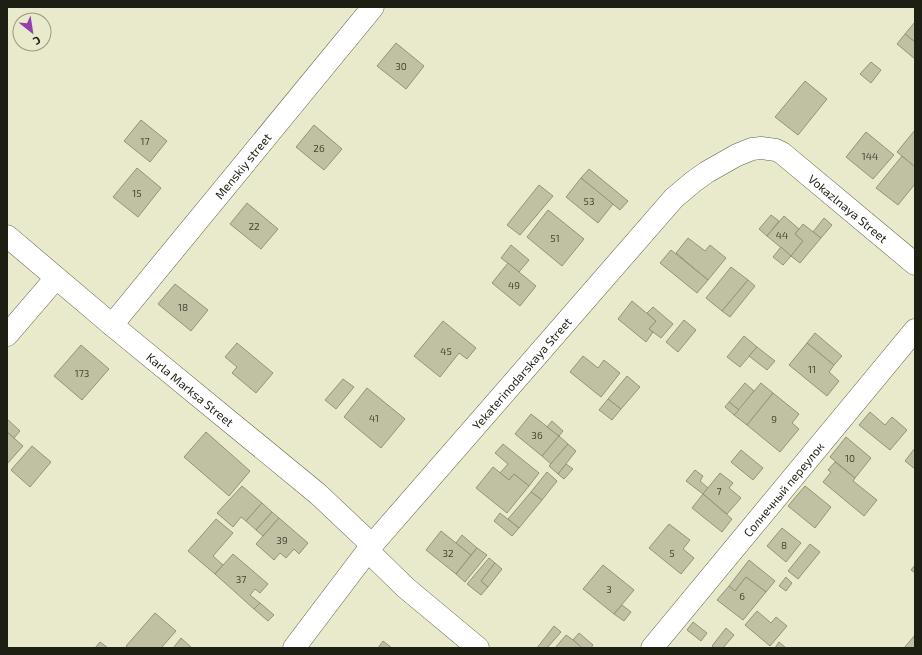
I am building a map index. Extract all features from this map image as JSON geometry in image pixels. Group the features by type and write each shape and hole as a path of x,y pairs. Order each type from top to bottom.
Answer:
{"street":[{"name":"Menskiy street","path":"112,325 373,7"},
{"name":"Yekaterinodarskaya Street","path":"294,648 370,548 674,198 707,172 737,155 752,149 760,148 776,150 782,153"},
{"name":"Vokazlnaya Street","path":"782,153 915,264"},
{"name":"Karla Marksa Street","path":"7,236 112,325 318,494 421,601 478,648"},
{"path":"7,335 56,278"},
{"name":"Солнечный переулок","path":"652,648 915,330"}],"building":[{"path":"915,22 915,42 905,34"},
{"path":"905,34 915,42 915,59 897,44"},
{"path":"396,43 424,66 406,89 377,66"},
{"path":"871,62 881,70 871,83 860,74"},
{"path":"805,81 827,99 798,135 775,117"},
{"path":"141,120 167,141 150,162 124,141"},
{"path":"314,125 342,149 324,170 296,147"},
{"path":"915,130 915,167 897,152"},
{"path":"866,132 894,155 873,179 846,157"},
{"path":"902,156 915,167 915,184 898,205 876,188"},
{"path":"137,168 161,188 138,217 113,197"},
{"path":"589,169 628,201 620,210 581,178"},
{"path":"581,178 613,204 598,223 566,197"},
{"path":"539,185 553,196 520,235 507,225"},
{"path":"247,203 278,229 261,249 230,224"},
{"path":"548,210 584,239 562,266 527,237"},
{"path":"771,215 779,221 767,236 759,229"},
{"path":"784,216 799,229 795,234 803,241 791,256 767,236"},
{"path":"824,218 832,225 821,238 813,232"},
{"path":"803,224 821,238 800,263 791,256 803,241 795,234"},
{"path":"688,238 705,251 710,245 726,258 708,280 676,253"},
{"path":"511,245 529,260 519,272 501,258"},
{"path":"781,247 791,256 783,265 773,257"},
{"path":"671,250 708,280 697,293 660,263"},
{"path":"508,263 536,286 520,306 492,283"},
{"path":"731,267 748,280 722,311 706,298"},
{"path":"748,280 755,286 730,317 722,311"},
{"path":"175,284 208,310 191,331 158,304"},
{"path":"632,301 656,321 649,329 653,332 646,342 618,319"},
{"path":"653,307 673,324 661,338 649,329 656,321 647,313"},
{"path":"684,320 696,330 678,352 666,342"},
{"path":"443,321 476,348 467,359 459,353 440,377 414,356"},
{"path":"815,333 842,356 834,365 807,343"},
{"path":"744,336 757,347 740,367 727,357"},
{"path":"237,343 273,373 256,393 232,373 237,367 225,357"},
{"path":"807,343 834,365 829,372 839,381 827,396 789,365"},
{"path":"81,345 109,369 82,400 54,376"},
{"path":"757,347 775,361 767,370 749,356"},
{"path":"583,356 598,368 604,360 620,373 601,397 570,372"},
{"path":"627,376 640,387 621,409 608,399"},
{"path":"343,379 354,387 336,409 325,400"},
{"path":"745,383 754,391 739,410 729,402"},
{"path":"761,383 773,393 747,425 734,415"},
{"path":"367,388 405,419 381,448 344,417"},
{"path":"773,393 799,414 792,423 799,429 780,452 747,425"},
{"path":"608,399 621,409 612,420 599,410"},
{"path":"729,402 739,410 734,415 725,407"},
{"path":"870,412 885,425 892,417 907,430 890,450 859,425"},
{"path":"531,414 559,436 542,456 515,434"},
{"path":"7,419 20,431 14,438 7,432"},
{"path":"552,421 563,431 559,436 547,427"},
{"path":"7,432 23,446 7,464"},
{"path":"206,432 250,471 229,496 184,457"},
{"path":"559,436 568,444 551,464 542,456"},
{"path":"846,437 871,458 855,478 830,457"},
{"path":"503,444 539,473 529,486 514,474 509,480 500,473 508,464 495,453"},
{"path":"568,444 576,451 558,474 549,466"},
{"path":"32,446 51,462 30,487 11,470"},
{"path":"915,448 915,469 905,461"},
{"path":"741,450 763,468 753,480 731,462"},
{"path":"835,462 855,478 853,481 877,500 864,516 823,482 831,472 828,470"},
{"path":"566,464 573,469 564,479 558,474"},
{"path":"493,467 509,480 514,474 529,486 507,513 476,488"},
{"path":"695,470 703,476 700,481 708,488 703,494 686,481"},
{"path":"547,472 557,481 542,500 531,492"},
{"path":"720,473 733,483 729,488 741,498 727,514 703,494"},
{"path":"242,486 262,503 246,521 241,517 233,527 217,513"},
{"path":"805,486 831,507 815,528 788,506"},
{"path":"531,492 542,500 519,528 508,519"},
{"path":"703,494 732,519 722,532 692,508"},
{"path":"262,503 272,512 256,530 246,521"},
{"path":"272,512 279,518 263,536 256,530"},
{"path":"500,513 519,528 512,536 494,521"},
{"path":"279,518 308,543 299,554 294,549 286,558 280,553 274,560 256,544"},
{"path":"216,519 233,533 213,556 223,565 215,574 188,551"},
{"path":"669,524 690,540 683,549 694,558 681,574 649,548"},
{"path":"782,528 801,543 786,562 767,546"},
{"path":"441,531 471,555 456,574 426,550"},
{"path":"462,535 477,548 471,555 456,543"},
{"path":"810,544 820,552 798,579 788,571"},
{"path":"477,548 487,555 465,582 456,574"},
{"path":"233,554 268,584 260,593 255,589 250,595 260,603 254,609 215,574"},
{"path":"489,558 495,563 481,581 488,587 481,595 467,584"},
{"path":"749,560 775,581 766,592 746,577 735,591 729,586"},
{"path":"495,563 502,569 488,587 481,581"},
{"path":"603,565 634,590 614,614 583,589"},
{"path":"915,565 915,573 911,570"},
{"path":"746,577 766,592 743,620 717,600 729,586 735,591"},
{"path":"786,577 792,583 786,591 779,586"},
{"path":"260,603 274,615 268,621 254,609"},
{"path":"622,605 631,612 624,621 614,614"},
{"path":"757,611 771,623 776,617 787,626 770,646 745,625"},
{"path":"155,613 176,631 161,648 129,648 126,646"},
{"path":"693,622 707,633 701,641 687,630"},
{"path":"554,626 561,632 547,648 537,648"},
{"path":"726,628 734,635 723,648 714,648 712,646"},
{"path":"579,633 593,645 591,648 582,648 573,640"},
{"path":"566,635 573,640 582,648 555,648"},
{"path":"915,635 915,648 904,648"},
{"path":"181,638 192,648 175,648 174,647"},
{"path":"383,641 392,648 378,648"},
{"path":"100,642 108,648 95,648"},
{"path":"779,642 786,648 775,648"}]}
